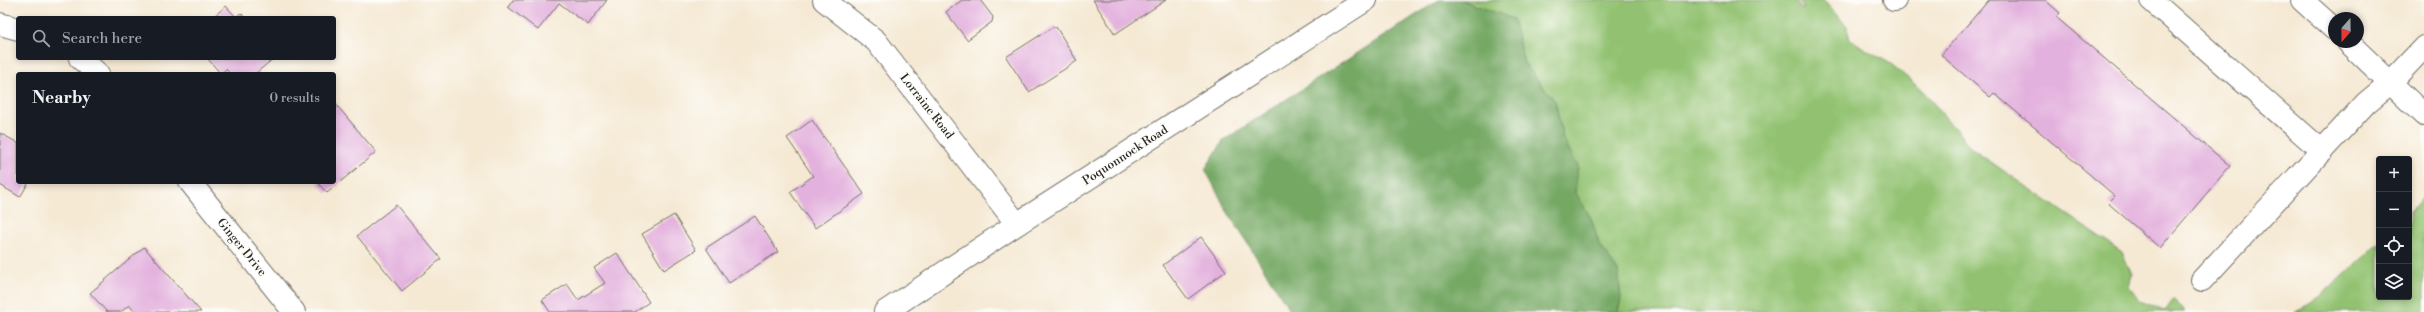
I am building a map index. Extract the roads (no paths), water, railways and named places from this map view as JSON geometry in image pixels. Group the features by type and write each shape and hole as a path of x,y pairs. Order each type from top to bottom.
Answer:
{"street":[{"name":"Lorraine Road","path":"824,0 876,41 1017,224"},
{"name":"Poquonnock Road","path":"885,312 1017,224 1366,0"},
{"path":"2152,0 2322,151"},
{"path":"2302,0 2328,24"},
{"path":"0,24 16,28"},
{"path":"2202,280 2366,103 2390,83 2424,47"},
{"path":"2354,48 2424,115"},
{"path":"82,60 96,72"},
{"name":"Ginger Drive","path":"192,184 294,312"}]}
